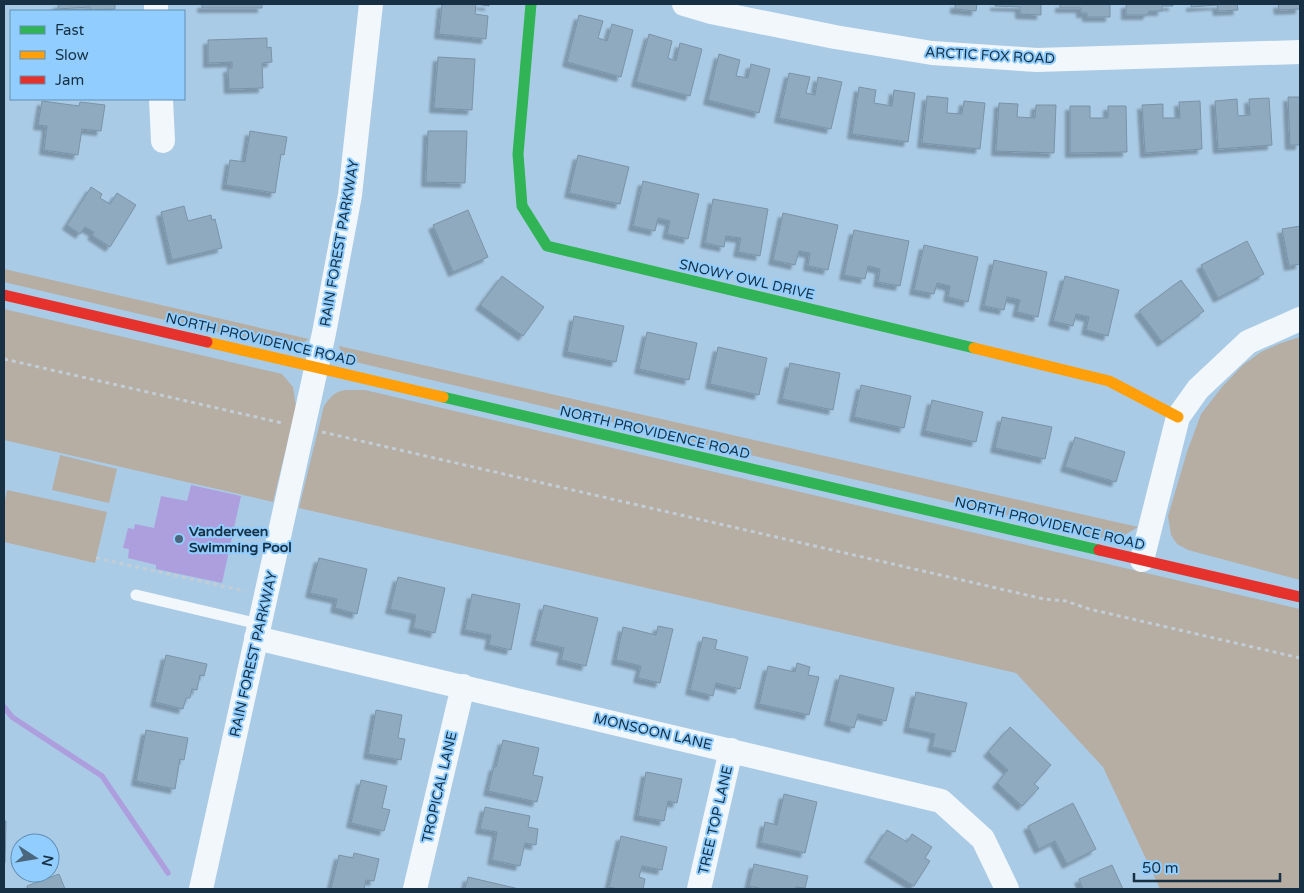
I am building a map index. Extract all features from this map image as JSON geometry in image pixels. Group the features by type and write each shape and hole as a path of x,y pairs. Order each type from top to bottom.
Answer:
{"street":[{"name":"RAIN FOREST PARKWAY","path":"201,889 316,368 350,195 371,4"},
{"name":"SNOWY OWL DRIVE","path":"531,4 518,154 522,206 547,246 1109,381 1178,417"},
{"name":"ARCTIC FOX ROAD","path":"684,4 711,12 825,36 932,53 1037,60 1300,52"},
{"path":"161,100 163,141"},
{"name":"NORTH PROVIDENCE ROAD","path":"4,294 1300,597"},
{"path":"1142,560 1178,417 1198,389 1248,342 1300,319"},
{"name":"MONSOON LANE","path":"258,631 463,686 942,801 982,839 1007,889"},
{"name":"TROPICAL LANE","path":"415,889 463,686"},
{"name":"TREE TOP LANE","path":"700,889 731,750"}],"lane":[{"path":"136,596 258,631"}],"path":[{"path":"4,359 285,424"},
{"path":"322,432 1034,597 1066,602 1300,658"},
{"path":"96,558 248,592"}],"shaded area":[{"path":"4,269 309,339 293,347 275,346 4,282"},
{"path":"4,309 282,374 293,387 296,407 273,502 4,440"},
{"path":"1300,337 1300,580 1188,550 1177,544 1171,535 1168,516 1187,452 1201,414 1222,387 1243,365 1261,352"},
{"path":"339,346 1138,527 1121,537 1103,538 351,361 341,352"},
{"path":"347,390 365,390 1300,609 1300,889 1160,889 1103,767 1016,673 299,508 324,406 334,395"},
{"path":"60,455 117,469 109,503 52,490"},
{"name":"Vanderveen Swimming Pool","path":"191,485 241,496 222,583 156,569 156,565 128,558 129,549 123,548 128,528 134,529 135,524 154,528 161,496 187,501"},
{"path":"7,490 107,512 95,563 4,542 4,505"}],"building":[{"path":"58,4 115,4 115,9 91,10 90,7 58,9"},
{"path":"202,4 262,4 262,8 202,8"},
{"path":"442,4 476,4 475,14 488,16 486,39 439,34"},
{"path":"955,4 977,4 976,11 955,9"},
{"path":"995,4 1041,4 1041,15 1020,14 1020,7 995,6"},
{"path":"1060,4 1110,4 1110,17 1087,17 1087,13 1081,13 1081,8 1060,8"},
{"path":"1126,4 1173,4 1173,6 1162,6 1162,11 1149,11 1147,15 1126,15"},
{"path":"1191,4 1237,4 1238,10 1218,11 1217,5 1191,7"},
{"path":"1278,4 1300,4 1300,9 1279,10"},
{"path":"579,15 603,21 598,38 607,41 612,24 633,30 621,77 567,62"},
{"path":"649,34 672,41 668,58 676,61 680,43 702,49 690,96 636,82"},
{"path":"267,38 267,48 271,47 272,62 262,63 263,88 229,89 228,68 232,68 232,62 208,63 208,40"},
{"path":"719,54 740,60 736,76 748,78 751,64 770,69 759,113 708,100"},
{"path":"438,57 475,59 472,110 434,108"},
{"path":"789,73 810,77 806,93 815,95 818,77 842,82 831,129 779,118"},
{"path":"859,87 876,90 874,103 892,106 894,90 915,93 908,142 852,134"},
{"path":"927,96 948,98 947,113 962,114 964,101 985,103 980,149 922,143"},
{"path":"1288,97 1300,97 1300,145 1290,145"},
{"path":"1269,98 1272,145 1218,149 1215,101 1237,99 1238,116 1250,115 1249,99"},
{"path":"42,101 79,106 80,102 105,105 101,131 82,129 78,155 44,150 47,126 38,125"},
{"path":"1200,101 1202,149 1145,153 1142,105 1163,104 1163,118 1180,118 1179,102"},
{"path":"999,103 1018,104 1017,117 1035,118 1036,105 1056,105 1054,153 996,151"},
{"path":"1070,106 1090,106 1090,118 1108,118 1108,106 1126,106 1127,152 1070,153"},
{"path":"250,131 287,137 284,155 281,154 275,193 226,185 230,160 245,162"},
{"path":"428,131 467,131 465,183 426,182"},
{"path":"578,155 629,167 620,204 569,193"},
{"path":"643,181 699,194 688,239 667,234 670,221 658,218 655,231 633,226"},
{"path":"91,187 102,194 100,198 110,204 117,193 136,205 110,247 92,235 94,232 85,227 80,234 67,225"},
{"path":"713,199 768,209 760,256 738,252 741,238 726,236 724,247 705,243"},
{"path":"184,206 188,221 211,215 212,220 215,219 222,248 172,260 161,212"},
{"path":"468,210 488,257 453,272 433,225"},
{"path":"783,213 838,225 828,270 808,266 810,253 799,251 795,265 773,260"},
{"path":"1300,226 1300,264 1289,266 1282,229"},
{"path":"854,230 909,241 900,286 878,282 880,269 868,266 865,279 844,275"},
{"path":"1247,241 1264,274 1218,298 1201,265"},
{"path":"924,245 978,257 968,302 948,297 950,286 937,283 934,294 914,290"},
{"path":"994,260 1047,272 1038,317 1017,312 1020,300 1007,297 1004,310 984,306"},
{"path":"502,276 544,307 523,336 480,305"},
{"path":"1065,276 1119,290 1108,336 1086,330 1089,317 1076,314 1073,326 1053,321"},
{"path":"1181,280 1204,311 1162,342 1139,311"},
{"path":"574,316 624,326 616,362 567,352"},
{"path":"647,332 697,343 689,380 639,369"},
{"path":"718,347 767,358 759,395 710,384"},
{"path":"790,363 840,373 833,410 782,399"},
{"path":"861,385 911,396 904,428 854,417"},
{"path":"932,400 983,412 976,442 925,431"},
{"path":"1002,417 1052,427 1045,459 995,448"},
{"path":"1075,437 1125,452 1116,482 1065,467"},
{"path":"319,558 367,569 357,614 335,608 337,599 310,593"},
{"path":"398,577 445,588 435,633 413,628 416,615 390,609"},
{"path":"472,594 520,604 511,650 489,645 491,635 465,630"},
{"path":"544,605 598,618 586,666 561,660 564,648 535,641"},
{"path":"658,626 673,629 660,683 638,678 641,666 616,660 623,627 656,635"},
{"path":"703,637 717,640 715,649 748,657 740,689 716,683 713,696 690,690"},
{"path":"166,655 207,664 204,676 200,675 197,690 192,689 190,698 186,698 183,709 155,702"},
{"path":"797,663 810,667 808,675 819,677 809,715 759,704 768,666 795,672"},
{"path":"840,675 894,688 886,721 858,714 854,728 829,721"},
{"path":"916,692 967,703 955,752 932,747 935,734 908,728"},
{"path":"376,710 402,715 398,738 405,739 401,760 368,754"},
{"path":"1010,727 1051,765 1034,784 1039,788 1022,806 997,783 1008,770 988,752"},
{"path":"146,730 188,738 184,760 180,759 175,789 136,781"},
{"path":"503,740 539,748 533,775 543,777 537,802 488,791"},
{"path":"646,772 682,779 677,803 668,801 664,821 638,816"},
{"path":"361,780 387,786 382,808 390,810 384,831 351,823"},
{"path":"784,794 817,802 805,853 761,843 765,822 777,825"},
{"path":"1073,803 1096,849 1067,864 1055,841 1039,849 1028,826"},
{"path":"485,807 530,816 528,827 538,829 536,845 525,843 520,866 492,860 497,832 480,829"},
{"path":"4,821 6,821 5,863 4,863"},
{"path":"887,830 907,842 912,834 932,847 925,858 930,861 914,886 869,858"},
{"path":"621,836 667,847 662,870 642,866 639,877 645,879 643,889 617,889 609,887"},
{"path":"354,853 379,859 374,881 366,880 364,889 331,889 339,855 353,858"},
{"path":"754,864 808,876 805,888 763,889 749,886"},
{"path":"1112,865 1123,889 1083,889 1079,879"},
{"path":"60,876 65,889 28,889 27,886 35,883 60,883"},
{"path":"468,877 519,889 465,889"}],"waterway":[{"path":"4,707 12,717 102,776 168,873"}],"traffic: fast":[{"path":"531,4 518,154 522,206 547,246 974,348"},
{"path":"443,397 1099,550"}],"traffic: slow":[{"path":"207,342 443,397"},
{"path":"974,348 1109,381 1178,417"}],"traffic: jam":[{"path":"4,295 207,342"},
{"path":"1099,550 1300,597"}],"place":[{"name":"Vanderveen Swimming Pool","path":"179,539"}]}
